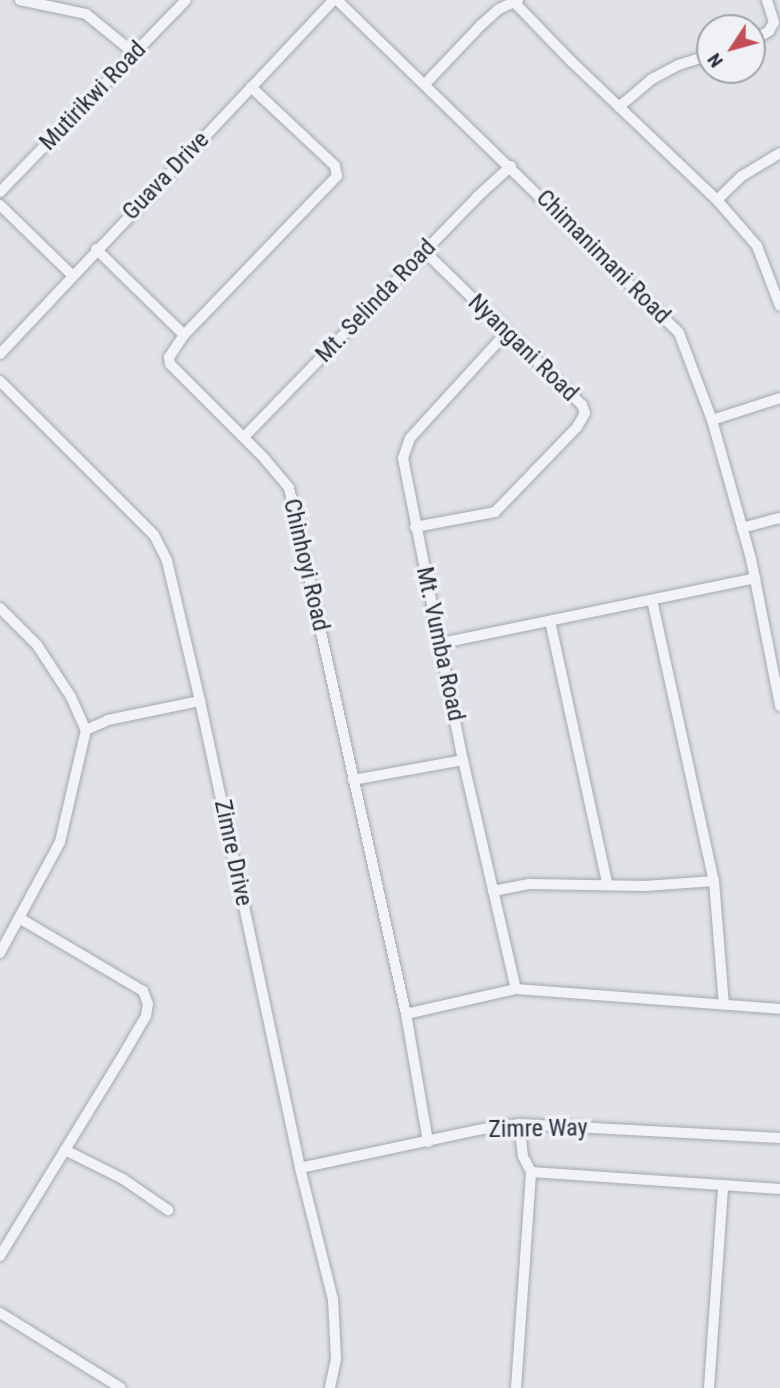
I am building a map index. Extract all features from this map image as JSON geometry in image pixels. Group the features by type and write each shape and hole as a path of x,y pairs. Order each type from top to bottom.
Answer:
{"street":[{"path":"20,0 86,14 134,53"},
{"name":"Mutirikwi Road","path":"0,192 186,0"},
{"name":"Chimanimani Road","path":"336,0 669,321 684,344 712,420 742,528 780,702"},
{"name":"Guava Drive","path":"0,354 96,249 336,0"},
{"path":"766,0 774,22 766,33"},
{"path":"425,84 481,25 516,1 619,107 716,200 757,246 780,306"},
{"path":"619,107 652,79 678,65 696,59"},
{"name":"Chinhoyi Road","path":"251,87 335,166 337,176 184,335 171,351 170,364 244,437 289,488 405,1014 428,1142"},
{"path":"716,200 742,176 780,153"},
{"name":"Mt. Selinda Road","path":"244,437 424,251 511,166"},
{"path":"0,205 72,275"},
{"path":"96,249 184,335"},
{"name":"Nyangani Road","path":"415,527 495,512 585,416 582,405 424,251"},
{"name":"Mt. Vumba Road","path":"506,333 410,438 403,458 415,527 442,643 463,760 516,989"},
{"name":"Zimre Drive","path":"0,381 154,536 167,561 200,701 300,1168 333,1298 336,1359 330,1388"},
{"path":"712,420 780,398"},
{"path":"742,528 780,518"},
{"path":"442,643 755,578"},
{"path":"652,600 714,881 724,1005"},
{"path":"0,608 37,645 71,697 86,730 60,842 21,919 0,953"},
{"path":"551,621 607,883"},
{"path":"86,730 108,720 200,701"},
{"path":"353,780 463,760"},
{"path":"493,891 530,884 607,883 645,886 714,881"},
{"path":"0,1256 146,1016 148,1004 143,991 21,919"},
{"path":"405,1014 516,989 780,1009"},
{"path":"516,1388 531,1172 523,1156 519,1125"},
{"name":"Zimre Way","path":"300,1168 477,1130 519,1125 780,1138"},
{"path":"65,1150 123,1179 168,1210"},
{"path":"531,1172 780,1189"},
{"path":"709,1388 723,1186"},
{"path":"0,1313 121,1388"}]}
